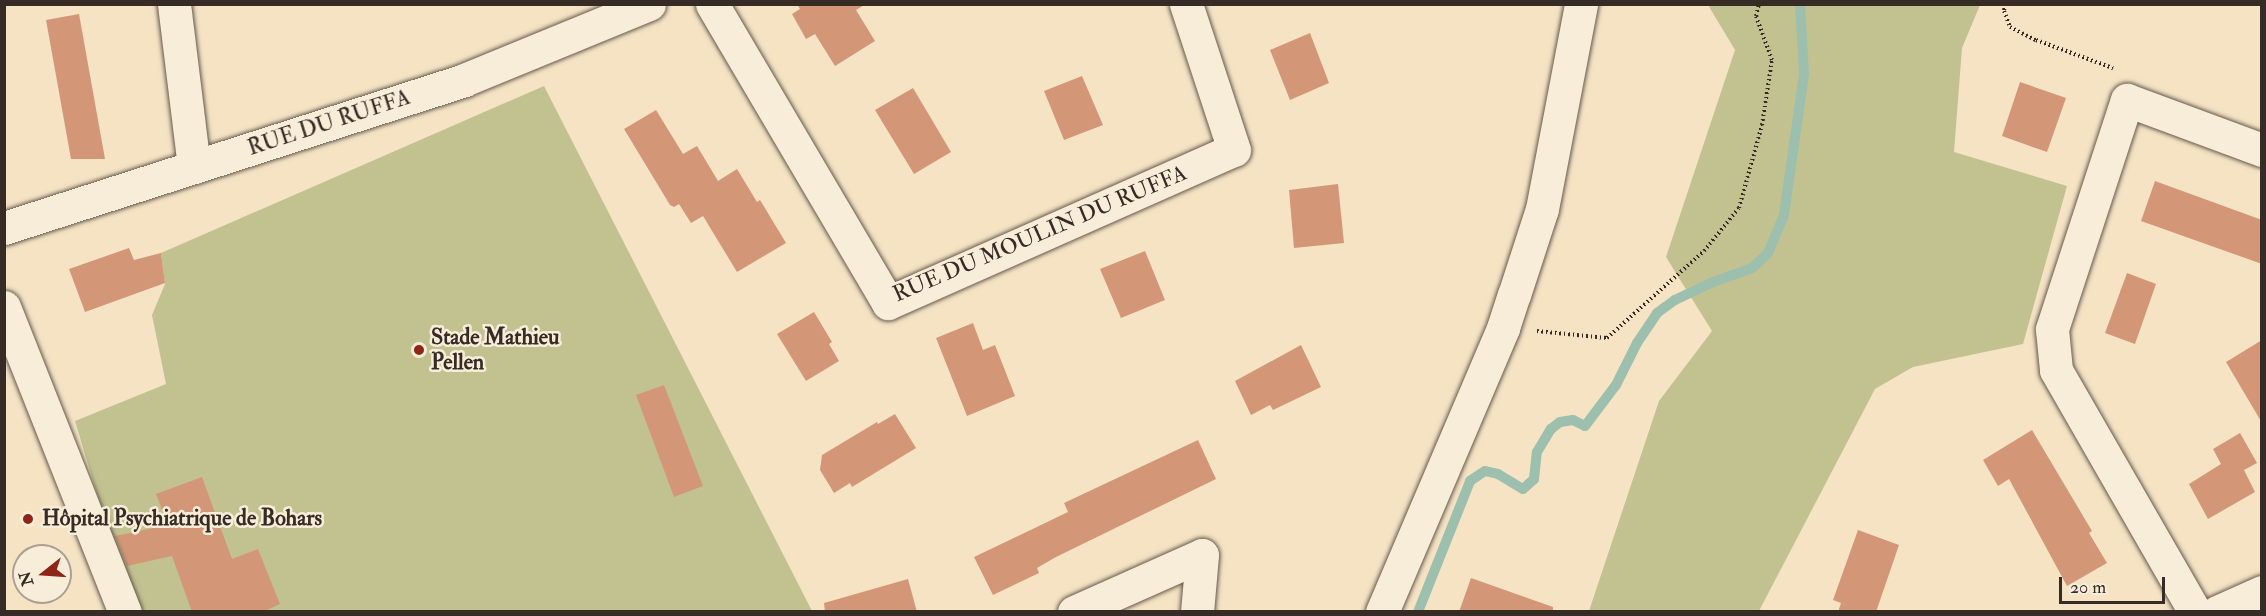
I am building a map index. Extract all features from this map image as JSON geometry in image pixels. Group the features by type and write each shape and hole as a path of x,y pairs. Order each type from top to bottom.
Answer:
{"street":[{"path":"174,4 194,167"},
{"name":"RUE DU RUFFA","path":"4,228 464,80 649,4"},
{"name":"RUE DU MOULIN DU RUFFA","path":"712,4 888,303 1234,150 1186,4"},
{"path":"1382,612 1503,327 1542,209 1581,4"},
{"path":"2195,612 2056,370 2052,329 2127,100 2262,150"},
{"path":"4,307 125,612"},
{"path":"1074,612 1202,555 1197,612"},
{"path":"2217,612 2262,592"}],"path":[{"path":"1503,327 1607,338 1704,251 1739,208 1762,125 1772,60 1756,16 1759,4"},
{"path":"2005,4 2004,11 2010,27 2036,40 2118,70 2127,100"}],"green space":[{"path":"1708,5 1980,5 1962,48 1954,152 2067,186 2023,344 1913,367 1875,389 1759,611 1589,611 1659,401 1712,331 1666,257 1735,50"},
{"name":"Stade Mathieu Pellen","path":"544,86 812,611 139,611 110,537 75,421 166,384 152,315 165,284 161,253"}],"building":[{"path":"797,4 866,4 856,10 875,41 835,66 815,34 806,39 792,14 800,9"},
{"path":"79,14 105,159 71,159 46,20"},
{"path":"1310,33 1329,83 1290,100 1270,50"},
{"path":"1082,76 1103,125 1064,140 1044,91"},
{"path":"2020,82 2066,98 2047,152 2002,136"},
{"path":"913,88 951,152 914,174 875,110"},
{"path":"656,110 683,154 697,146 718,181 737,169 757,202 760,200 786,243 737,272 703,216 691,223 679,204 674,207 670,205 624,129"},
{"path":"2155,181 2262,220 2262,264 2141,221"},
{"path":"1338,184 1344,243 1294,248 1289,190"},
{"path":"129,248 134,260 161,253 165,283 85,312 69,269"},
{"path":"1145,251 1165,300 1121,318 1100,269"},
{"path":"2127,273 2156,284 2135,344 2105,333"},
{"path":"814,312 832,342 829,344 839,361 806,381 777,334"},
{"path":"973,323 983,350 995,345 1015,396 967,416 936,338"},
{"path":"2262,340 2262,423 2226,362"},
{"path":"1301,345 1321,387 1273,410 1270,405 1251,415 1235,381"},
{"path":"664,385 703,486 674,497 636,395"},
{"path":"895,414 916,448 852,487 850,483 834,493 820,470 822,455 877,422 878,424"},
{"path":"2032,430 2092,531 2089,533 2107,563 2067,586 2009,479 1998,486 1983,460"},
{"path":"2240,433 2257,463 2244,470 2255,492 2208,519 2189,484 2221,464 2213,449"},
{"path":"1198,440 1216,479 1056,557 1037,568 1039,573 993,595 974,557 1068,512 1064,503"},
{"path":"202,477 232,559 258,549 280,604 263,612 192,612 172,556 127,566 115,536 168,525 156,494"},
{"path":"1858,530 1899,545 1876,612 1838,612 1841,603 1833,600"},
{"path":"1471,578 1553,607 1553,612 1459,612"},
{"path":"908,579 917,612 825,612 824,603"}],"waterway":[{"path":"1418,612 1470,481 1485,471 1498,474 1523,489 1534,479 1537,452 1551,429 1560,422 1573,420 1585,426 1616,385 1637,343 1657,313 1675,300 1713,282 1752,268 1768,253 1784,215 1804,74 1800,4"}],"place":[{"name":"Stade Mathieu Pellen","path":"419,350"},
{"name":"Hôpital Psychiatrique de Bohars","path":"28,519"}]}
